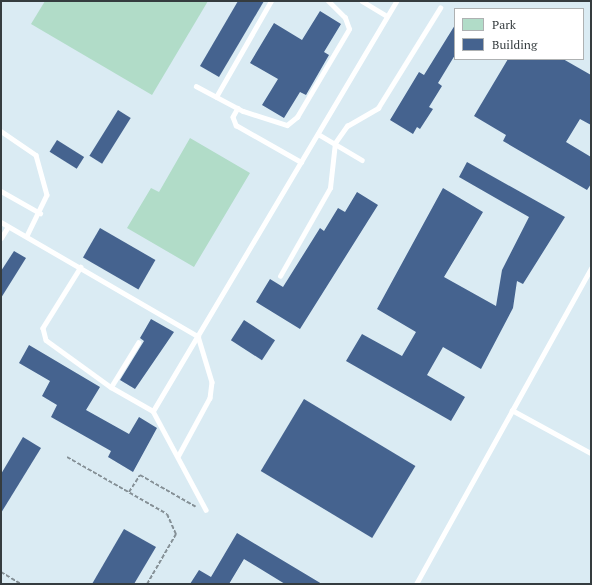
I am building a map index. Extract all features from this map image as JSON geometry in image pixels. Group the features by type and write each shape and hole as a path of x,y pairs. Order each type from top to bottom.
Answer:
{"lane":[{"path":"216,97 271,1"},
{"path":"196,86 238,108 287,125 297,117 349,29 345,18 328,1"},
{"path":"362,1 387,16"},
{"path":"153,411 396,1"},
{"path":"280,276 330,188 334,143 347,126 378,108 440,8"},
{"path":"238,108 233,117 236,125 301,162"},
{"path":"1,132 36,155 47,195 40,213 27,236"},
{"path":"318,134 362,160"},
{"path":"1,191 40,213"},
{"path":"1,222 198,336 212,382 210,398 179,455"},
{"path":"1,238 8,226"},
{"path":"81,267 43,328 46,340 111,387 153,411 179,455 206,510"},
{"path":"416,584 591,268"},
{"path":"111,387 138,343"},
{"path":"512,410 591,452"}],"path":[{"path":"67,457 167,514 176,534 147,584"},
{"path":"129,492 140,475 204,512 206,510"},
{"path":"1,572 21,584"}],"green space":[{"path":"45,1 208,1 152,95 31,24"},
{"path":"190,138 250,173 194,267 127,228 151,188 159,192"}],"building":[{"path":"238,1 264,1 219,77 200,66"},
{"path":"320,11 341,24 324,52 329,55 306,95 300,92 284,118 262,105 278,79 250,63 274,23 302,40"},
{"path":"454,27 454,57 438,83 442,86 429,107 433,109 420,129 417,127 413,134 390,120 419,72 424,75"},
{"path":"507,60 565,60 591,75 591,125 580,119 566,142 591,157 591,184 587,190 503,141 506,135 474,116"},
{"path":"118,110 131,118 102,164 89,156"},
{"path":"57,140 84,157 77,169 50,152"},
{"path":"467,162 565,217 523,284 517,281 513,308 481,369 443,347 427,375 465,397 451,421 346,361 362,334 402,356 416,332 377,309 443,188 483,212 444,277 496,306 502,270 529,217 459,177"},
{"path":"357,192 378,205 300,329 256,302 270,279 283,287 320,228 324,231 338,208 345,212"},
{"path":"100,228 155,260 138,289 83,257"},
{"path":"14,251 26,258 1,298 1,271"},
{"path":"151,319 174,332 135,389 120,380 144,341 140,338"},
{"path":"244,320 275,340 262,360 231,340"},
{"path":"29,345 100,387 86,410 129,434 139,417 157,428 133,472 108,457 111,451 51,417 57,405 42,396 50,381 19,363"},
{"path":"304,399 415,466 372,538 261,471"},
{"path":"23,437 41,448 1,513 1,474"},
{"path":"124,529 156,547 134,584 92,584"},
{"path":"237,533 322,584 285,584 244,559 229,584 190,584 199,570 211,577"}]}
